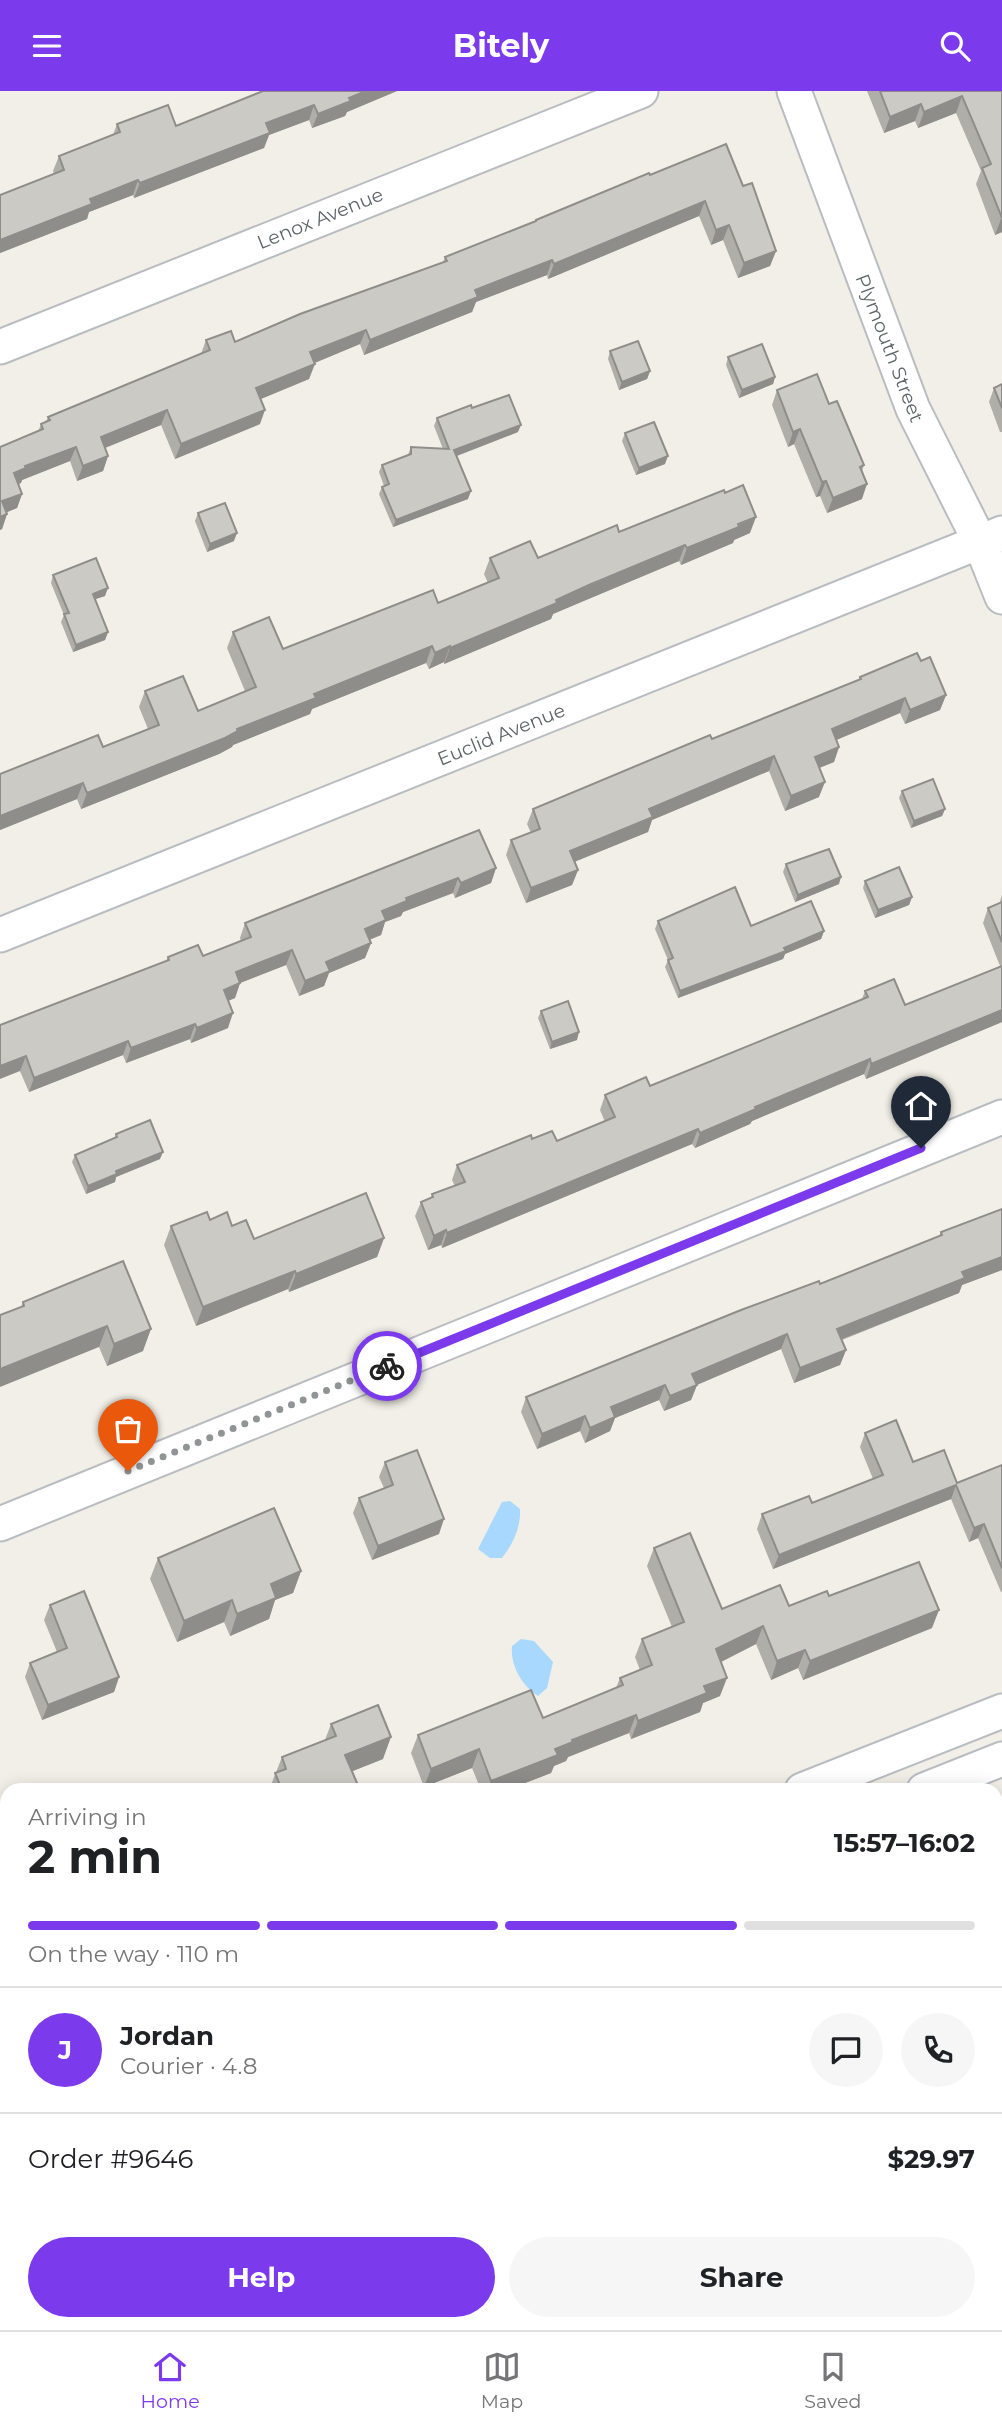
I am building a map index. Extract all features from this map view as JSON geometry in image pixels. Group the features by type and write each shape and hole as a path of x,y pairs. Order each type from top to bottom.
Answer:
{"street":[{"name":"Lenox Avenue","path":"0,347 641,91"},
{"name":"Plymouth Street","path":"794,91 913,409 991,537 1002,597"},
{"name":"Euclid Avenue","path":"0,935 991,537"},
{"path":"0,1524 1002,1117"},
{"path":"820,1783 1002,1711"},
{"path":"919,1745 931,1783"},
{"path":"947,1783 1002,1759"}],"water":[{"path":"510,1501 520,1509 516,1535 502,1558 490,1558 478,1549 502,1502"},
{"path":"521,1639 534,1641 553,1662 547,1688 538,1696 522,1681 515,1668 512,1646"}],"building":[{"path":"263,91 366,91 349,98 351,101 318,114 314,105 266,123 270,133 140,183 138,180 90,199 92,204 0,240 0,195 64,170 59,156 120,132 117,124 168,105 176,126"},
{"path":"880,91 1002,91 1002,218 982,168 991,164 962,96 924,112 921,104 890,117"},
{"path":"726,144 743,186 752,183 776,251 744,263 729,225 716,230 705,201 554,264 552,260 475,290 478,297 370,340 366,330 310,352 315,364 256,388 265,410 181,444 167,410 101,437 108,456 83,466 76,447 25,466 26,468 14,473 22,494 2,501 7,514 0,517 0,447 43,429 41,424 50,420 48,417 210,350 206,340 231,331 235,342 300,314 447,261 445,257"},
{"path":"638,341 650,371 622,382 610,351"},
{"path":"762,344 775,377 742,390 728,357"},
{"path":"817,374 829,404 837,401 864,465 860,467 867,484 833,498 826,481 822,482 800,429 793,432 777,390"},
{"path":"1002,384 1002,408 994,388"},
{"path":"509,395 521,425 454,450 471,491 396,520 382,487 389,484 382,465 411,454 411,447 449,449 437,418"},
{"path":"654,422 668,456 639,468 625,433"},
{"path":"743,485 756,517 738,524 739,527 687,548 685,545 589,585 556,600 557,603 450,648 435,653 432,646 314,694 316,698 237,729 238,731 225,738 87,793 83,783 0,816 0,774 98,735 103,747 159,725 145,691 183,676 198,711 256,687 233,632 269,617 283,649 433,590 438,603 499,578 490,558 530,541 538,558 617,525 619,532"},
{"path":"225,503 237,533 210,544 198,513"},
{"path":"96,558 108,588 93,594 108,632 76,645 64,614 69,613 53,575"},
{"path":"917,653 921,661 930,657 946,695 910,710 905,698 832,729 839,747 815,757 825,782 791,796 774,756 649,809 653,817 570,851 578,870 531,888 511,840 540,829 533,809 710,735 712,739 861,679 860,677"},
{"path":"933,779 945,809 914,821 902,791"},
{"path":"479,830 496,868 461,883 458,878 406,898 407,901 382,911 386,920 365,929 371,943 326,962 330,971 305,981 292,950 236,972 240,983 224,990 233,1013 197,1028 195,1024 131,1048 128,1041 34,1078 26,1056 0,1066 0,1025 169,960 168,957 198,945 203,956 251,937 245,923"},
{"path":"829,849 841,877 798,895 786,864"},
{"path":"899,867 912,897 878,910 865,881"},
{"path":"735,887 751,926 811,901 824,931 784,948 786,951 680,991 668,960 673,958 658,921"},
{"path":"1002,902 1002,942 988,908"},
{"path":"1002,966 1002,1010 871,1064 870,1059 700,1133 698,1129 447,1233 446,1230 434,1236 421,1202 433,1197 432,1194 465,1182 457,1165 531,1135 532,1139 552,1131 557,1141 615,1117 605,1095 646,1077 650,1086 868,997 865,991 894,979 905,1005"},
{"path":"568,1001 579,1032 552,1042 541,1011"},
{"path":"150,1120 163,1152 116,1171 117,1174 88,1186 75,1155"},
{"path":"366,1193 384,1238 296,1274 295,1271 203,1307 171,1226 207,1212 210,1220 227,1212 232,1226 246,1220 254,1239"},
{"path":"1002,1209 1002,1257 962,1272 965,1278 837,1329 846,1350 800,1368 787,1334 692,1374 697,1385 670,1396 665,1385 611,1407 615,1417 590,1428 585,1416 542,1434 526,1397 741,1310 819,1281 820,1284"},
{"path":"123,1261 151,1329 114,1344 107,1326 0,1369 0,1315 24,1306 23,1302"},
{"path":"896,1420 913,1462 944,1450 957,1483 1002,1465 1002,1568 984,1524 974,1528 956,1485 779,1555 762,1514 809,1496 812,1503 883,1475 865,1433"},
{"path":"417,1450 444,1519 378,1546 359,1498 393,1485 385,1462"},
{"path":"274,1508 301,1571 271,1584 276,1598 237,1614 232,1600 184,1621 158,1558"},
{"path":"690,1533 722,1609 780,1585 789,1606 827,1591 829,1596 919,1562 939,1610 810,1661 805,1650 777,1661 763,1626 716,1649 727,1678 704,1686 707,1693 638,1721 636,1715 572,1740 573,1742 555,1749 558,1755 491,1781 479,1749 431,1769 418,1735 531,1690 543,1718 623,1685 620,1678 652,1665 642,1639 684,1622 654,1548"},
{"path":"84,1591 119,1677 48,1705 30,1663 67,1648 50,1605"},
{"path":"378,1705 391,1737 345,1755 357,1783 279,1783 275,1773 286,1769 282,1757 336,1736 331,1724"}],"way so far":[{"path":"128,1471 387,1366"}],"route":[{"path":"387,1366 921,1148"}]}
